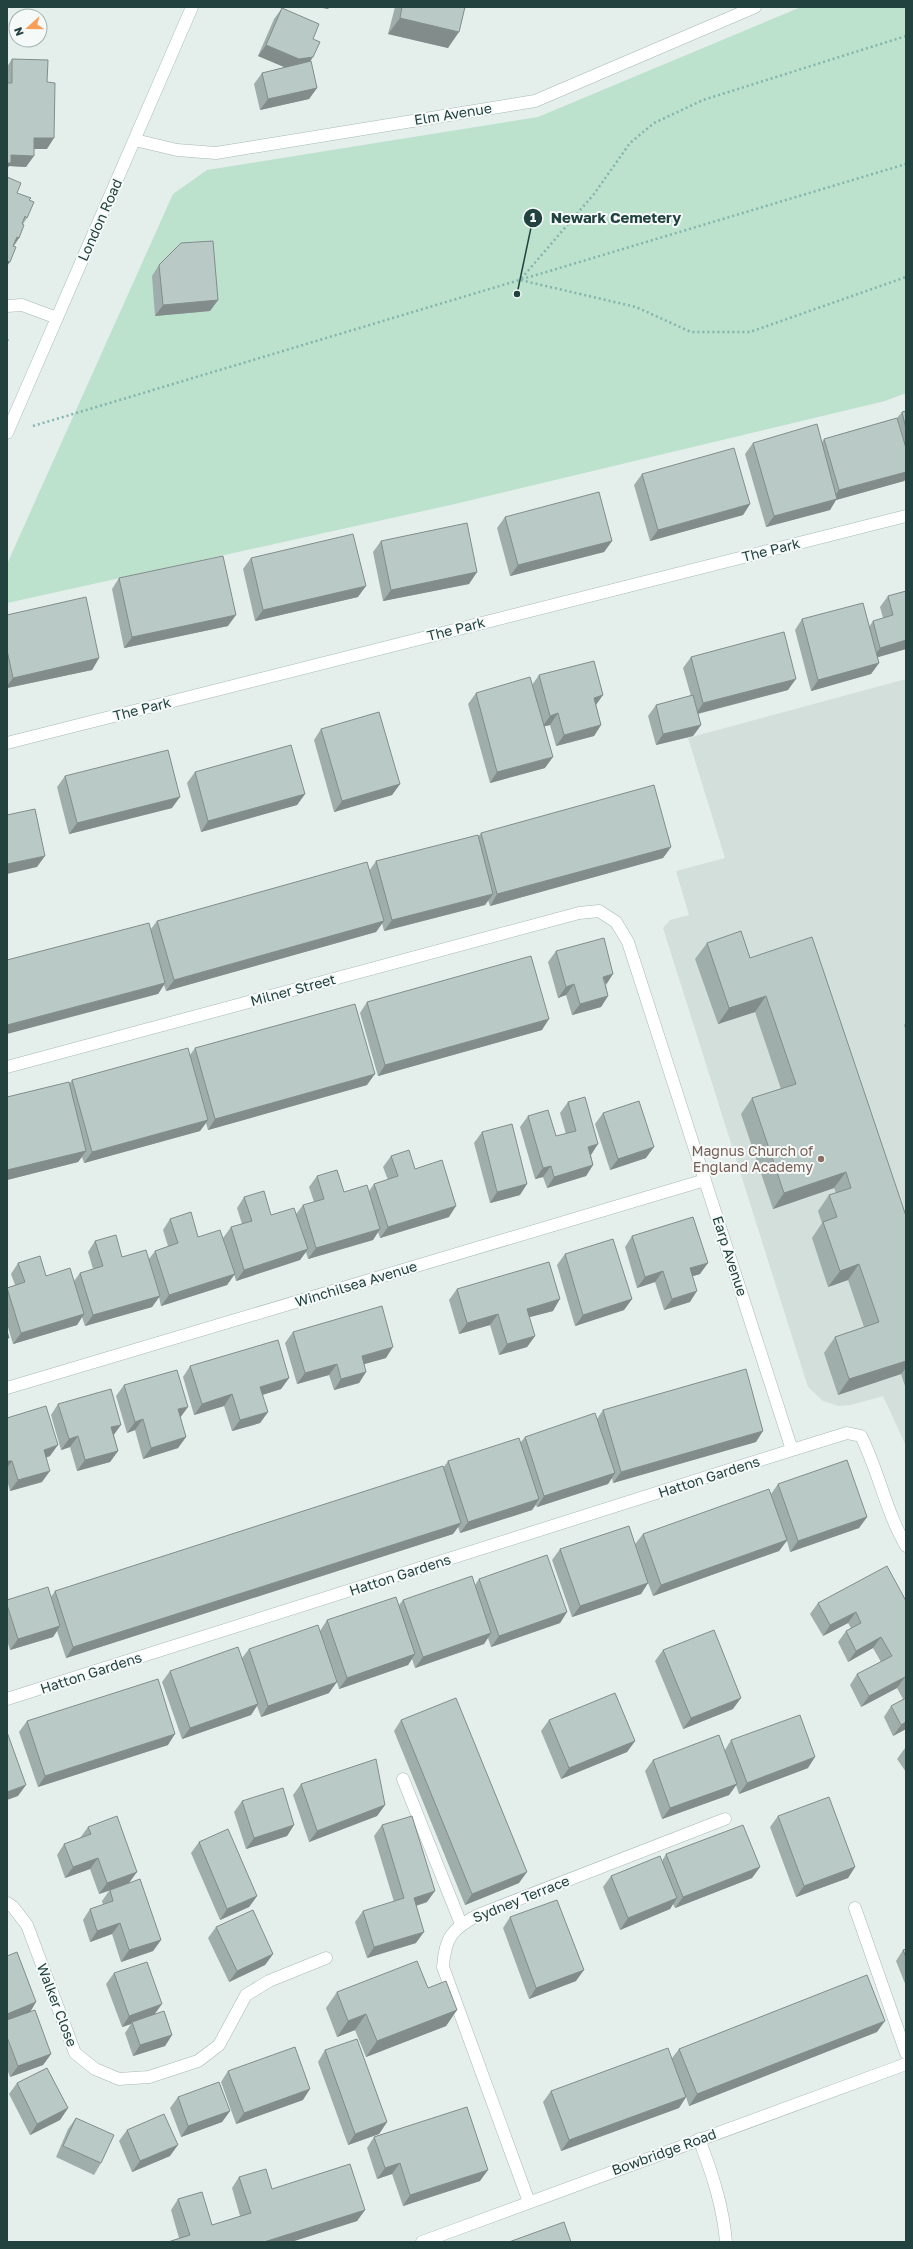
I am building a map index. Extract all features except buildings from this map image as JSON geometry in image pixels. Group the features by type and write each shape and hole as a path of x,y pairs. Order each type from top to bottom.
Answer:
{"street":[{"name":"London Road","path":"7,433 192,7"},
{"name":"Elm Avenue","path":"135,140 177,150 216,153 535,101 755,7"},
{"path":"7,306 22,305 57,318"},
{"name":"The Park","path":"7,743 906,516"},
{"name":"Earp Avenue","path":"579,913 599,911 616,922 628,942 792,1450"},
{"name":"Milner Street","path":"7,1067 579,913"},
{"name":"Winchilsea Avenue","path":"7,1388 705,1180"},
{"path":"792,1450 847,1433 861,1436 872,1459 905,1542"},
{"name":"Hatton Gardens","path":"7,1699 792,1450"},
{"path":"403,1779 461,1924"},
{"name":"Sydney Terrace","path":"529,2202 443,1967 445,1946 455,1929 478,1915 725,1819"},
{"name":"Walker Close","path":"7,1903 13,1907 27,1925 75,2053 95,2069 119,2079 149,2077 198,2061 220,2045 246,1995 269,1981 326,1958"},
{"path":"855,1908 906,2054"},
{"name":"Bowbridge Road","path":"422,2242 906,2064"},
{"path":"700,2139 722,2207 726,2242"}],"path":[{"path":"520,280 594,194 630,143 654,123 703,100 906,36"},
{"path":"28,428 906,164"},
{"path":"520,280 636,307 690,332 750,332 906,277"}],"shaded area":[{"name":"Magnus Church of England Academy","path":"906,679 906,1446 883,1396 851,1405 838,1406 823,1401 808,1387 663,928 670,920 689,915 676,871 725,858 688,738"}],"green space":[{"path":"801,7 906,7 906,393 885,401 455,504 7,603 7,564 173,194 207,170 538,117"}],"place":[{"name":"Newark Cemetery","path":"517,294"},
{"name":"Magnus Church of England Academy","path":"821,1159"}]}
